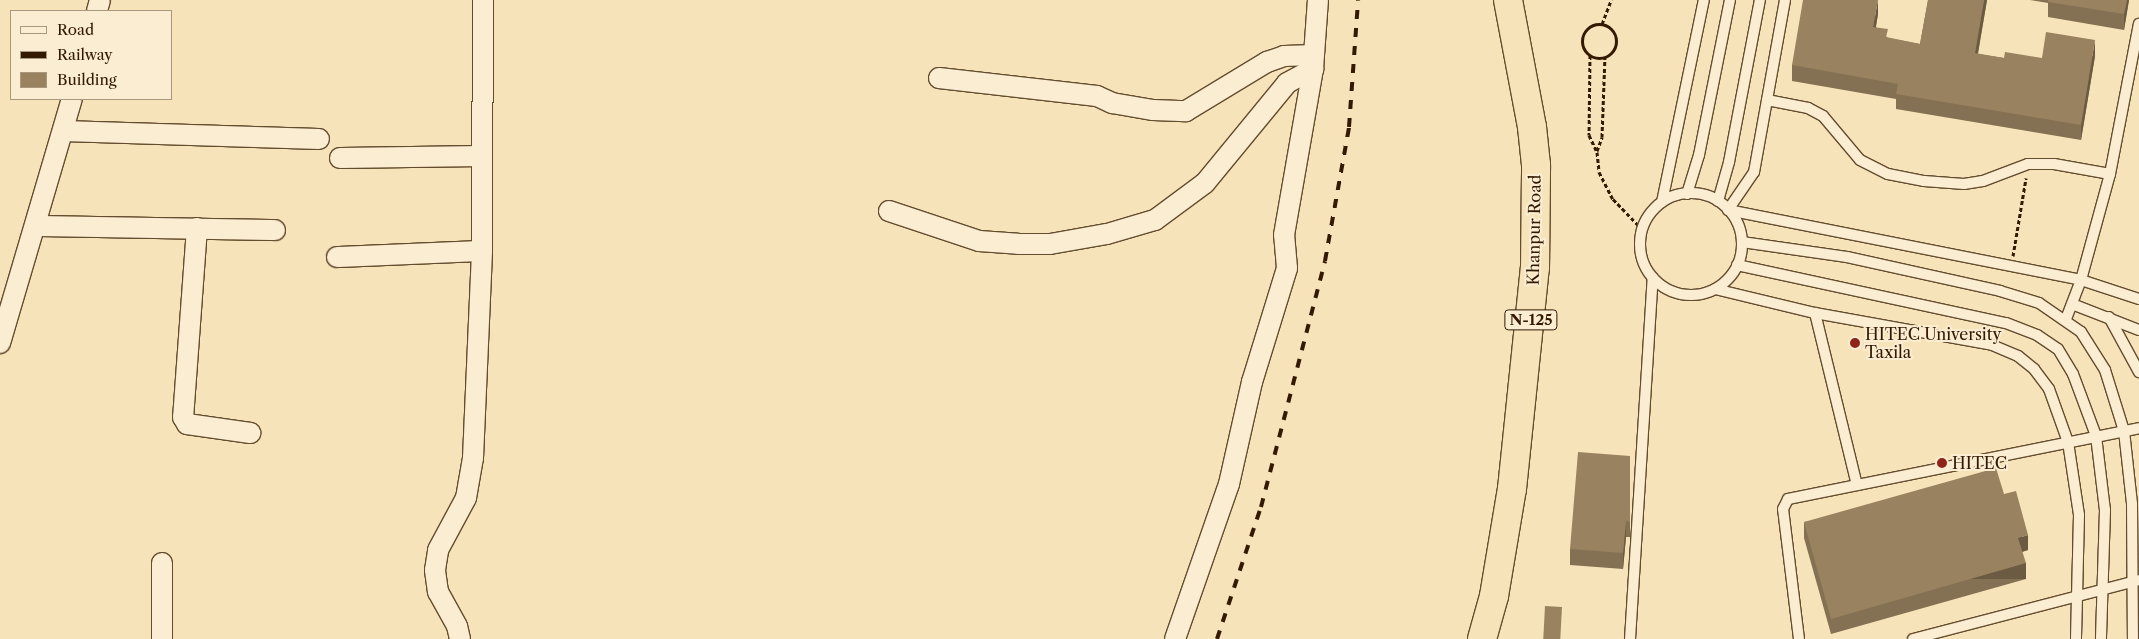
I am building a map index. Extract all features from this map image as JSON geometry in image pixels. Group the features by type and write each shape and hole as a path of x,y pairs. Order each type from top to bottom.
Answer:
{"highway":[{"name":"Khanpur Road","path":"1482,639 1494,596 1512,489 1534,268 1536,165 1532,127 1508,0"}],"street":[{"path":"460,639 457,626 438,592 434,570 438,550 466,498 473,458 482,250 483,0"},
{"path":"1176,639 1229,484 1252,382 1286,268 1284,235 1313,62 1318,0"},
{"path":"939,78 1097,96 1112,103 1153,110 1186,111 1267,62 1284,56 1313,62"},
{"path":"889,211 979,241 1018,244 1050,244 1107,234 1155,220 1205,183 1286,83 1313,62"},
{"path":"0,344 72,100"},
{"path":"63,131 319,139"},
{"path":"340,158 482,156"},
{"path":"35,226 275,230"},
{"path":"197,228 183,417 187,424 250,433"},
{"path":"337,257 482,250"},
{"path":"162,563 162,639"}],"lane":[{"path":"1662,202 1703,0"},
{"path":"1687,194 1699,155 1730,0"},
{"path":"1718,201 1729,162 1760,0"},
{"path":"1728,210 1754,172 1785,0"},
{"path":"2066,319 2081,280 2110,174 2136,49 2139,24"},
{"path":"1767,100 1808,108 1822,116 1860,160 1888,174 1924,181 1964,184 1982,181 2028,164 2054,164 2110,174"},
{"path":"1687,194 1706,195 1718,201 1736,220 1742,242 1737,265 1726,281 1702,294 1682,294 1664,287 1653,278 1641,255 1642,229 1648,217 1662,202 1687,194"},
{"path":"1728,210 2081,280 2139,299"},
{"path":"1742,242 1848,257 2000,291 2039,303 2066,319 2081,332 2105,370 2124,430 2132,504 2137,580 2133,639"},
{"path":"1737,265 2006,323 2036,335 2058,350 2073,374 2096,436 2104,510 2102,639"},
{"path":"1630,639 1653,278"},
{"path":"1714,289 1815,313 1992,345 2018,356 2034,369 2049,389 2068,442 2079,515 2076,639"},
{"path":"2072,304 2139,330"},
{"path":"1815,313 1857,485"},
{"path":"2109,317 2139,372"},
{"path":"1799,639 1784,503 1788,499 2139,428"},
{"path":"1913,639 2137,580"}],"path":[{"path":"1611,0 1602,24 1584,32 1582,45 1590,56 1589,135 1597,152 1599,172 1611,195 1642,229"},
{"path":"1590,56 1605,57 1614,50 1616,36 1602,24"},
{"path":"1597,152 1602,137 1605,57"},
{"path":"2011,266 2028,164"}],"building":[{"path":"1803,0 1878,0 1873,27 1888,29 1886,37 1920,44 1928,0 1984,0 1975,53 2004,58 2005,52 2042,58 2046,32 2095,40 2081,125 1896,94 1898,84 1792,65"},
{"path":"2048,0 2127,0 2124,14 2048,2"},
{"path":"1578,452 1630,456 1630,522 1626,521 1623,553 1570,549"},
{"path":"1996,468 2004,494 2016,491 2028,535 2018,538 2026,563 1831,619 1804,522"},
{"path":"1545,606 1562,607 1560,639 1543,639"}],"railway":[{"path":"1217,639 1261,507 1325,261 1349,127 1358,0"}],"place":[{"name":"HITEC University Taxila","path":"1855,343"},
{"name":"HITEC","path":"1942,463"}]}
